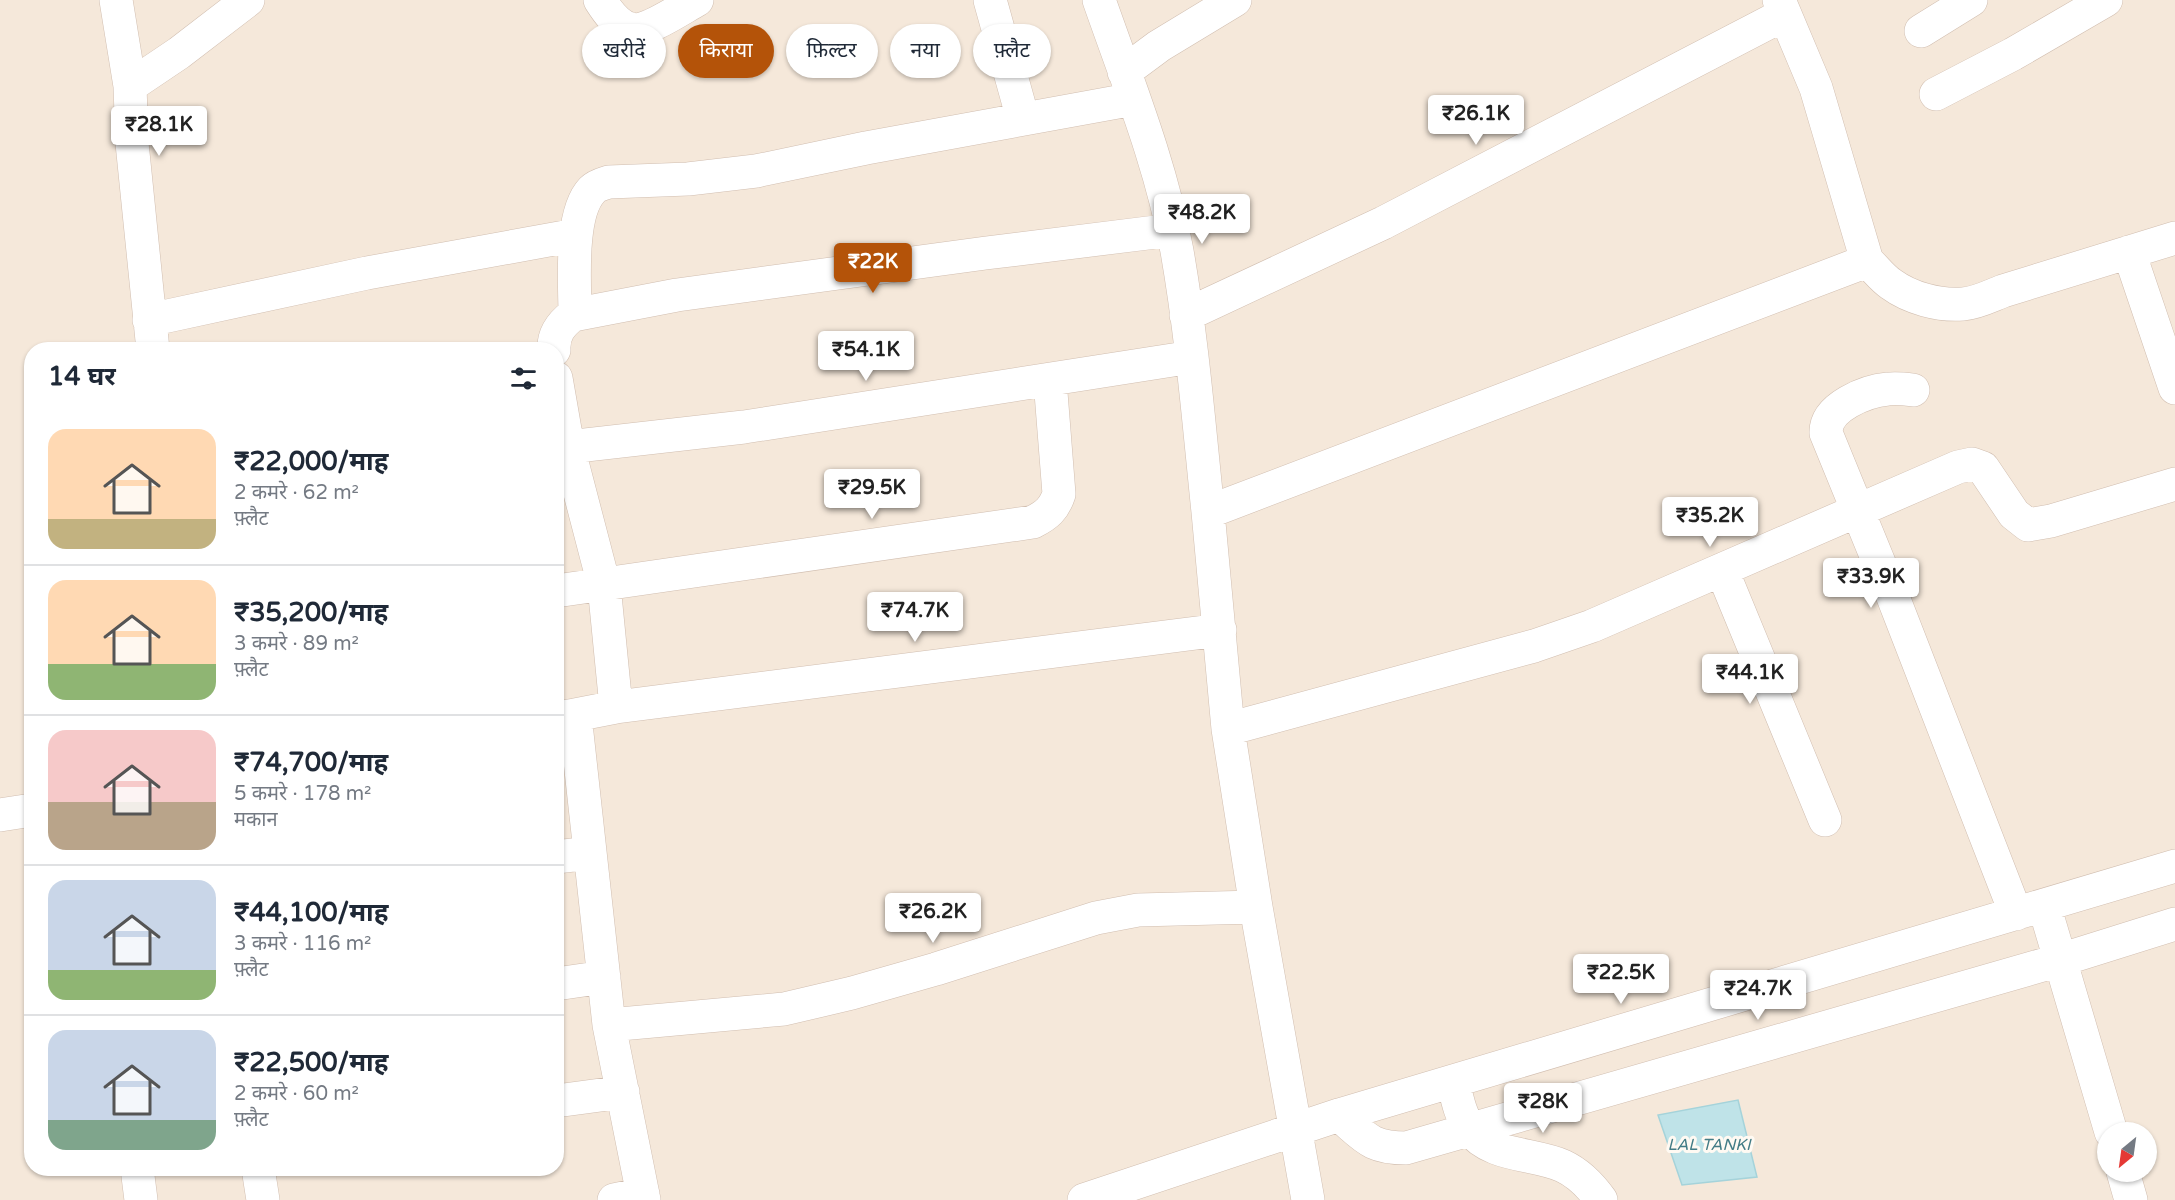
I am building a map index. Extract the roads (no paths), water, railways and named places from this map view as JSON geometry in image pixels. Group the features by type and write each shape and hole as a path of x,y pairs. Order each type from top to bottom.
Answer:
{"street":[{"path":"116,0 130,86 132,143 151,334 367,273 576,235"},
{"path":"130,86 179,53 248,0"},
{"path":"600,0 609,14 620,24 632,30 644,28 696,0"},
{"path":"990,0 1023,119"},
{"path":"1099,0 1154,156 1177,250 1192,357 1228,729 1256,907 1308,1200"},
{"path":"575,315 576,235 583,207 591,191 599,185 609,182 688,179 756,171 1023,119 1129,85 1160,46 1235,0"},
{"path":"1921,31 1971,0"},
{"path":"1936,94 2013,54 2106,0"},
{"path":"1186,315 1383,223 1782,7 1816,88 1867,261 1891,284 1910,294 1938,303 1963,304 2175,238"},
{"path":"555,342 556,333 564,321 575,315 677,295 1172,230"},
{"path":"2129,252 2175,388"},
{"path":"1208,512 1867,261"},
{"path":"564,448 744,428 1192,357"},
{"path":"564,590 1033,522 1046,516 1055,507 1059,494 1050,380"},
{"path":"1913,390 1890,389 1865,396 1841,407 1831,416 1826,425 1826,433 1893,597 2030,910 2060,960 2108,1122"},
{"path":"564,455 604,585 616,707"},
{"path":"1228,729 1534,646 1593,626 1958,467 1972,464 1983,468 2014,514 2028,525 2051,521 2175,484"},
{"path":"1722,570 1825,820"},
{"path":"633,1198 623,1092 609,1025 590,853 566,717 616,707 1220,630"},
{"path":"0,815 24,811"},
{"path":"564,856 590,853"},
{"path":"1084,1200 1295,1128 2175,866"},
{"path":"609,1025 784,1009 852,993 936,969 1096,918 1138,910 1256,907"},
{"path":"1339,1115 1368,1140 1384,1148 1406,1148 2060,960 2175,924"},
{"path":"564,983 604,977"},
{"path":"1453,1081 1460,1110 1471,1131 1487,1145 1563,1166 1589,1184 1601,1200"},
{"path":"564,1100 623,1092"},
{"path":"138,1176 141,1200"},
{"path":"259,1176 263,1200"},
{"path":"2126,1182 2131,1200"}],"water":[{"name":"LAL TANKI","path":"1738,1100 1757,1177 1682,1185 1658,1115"}]}
